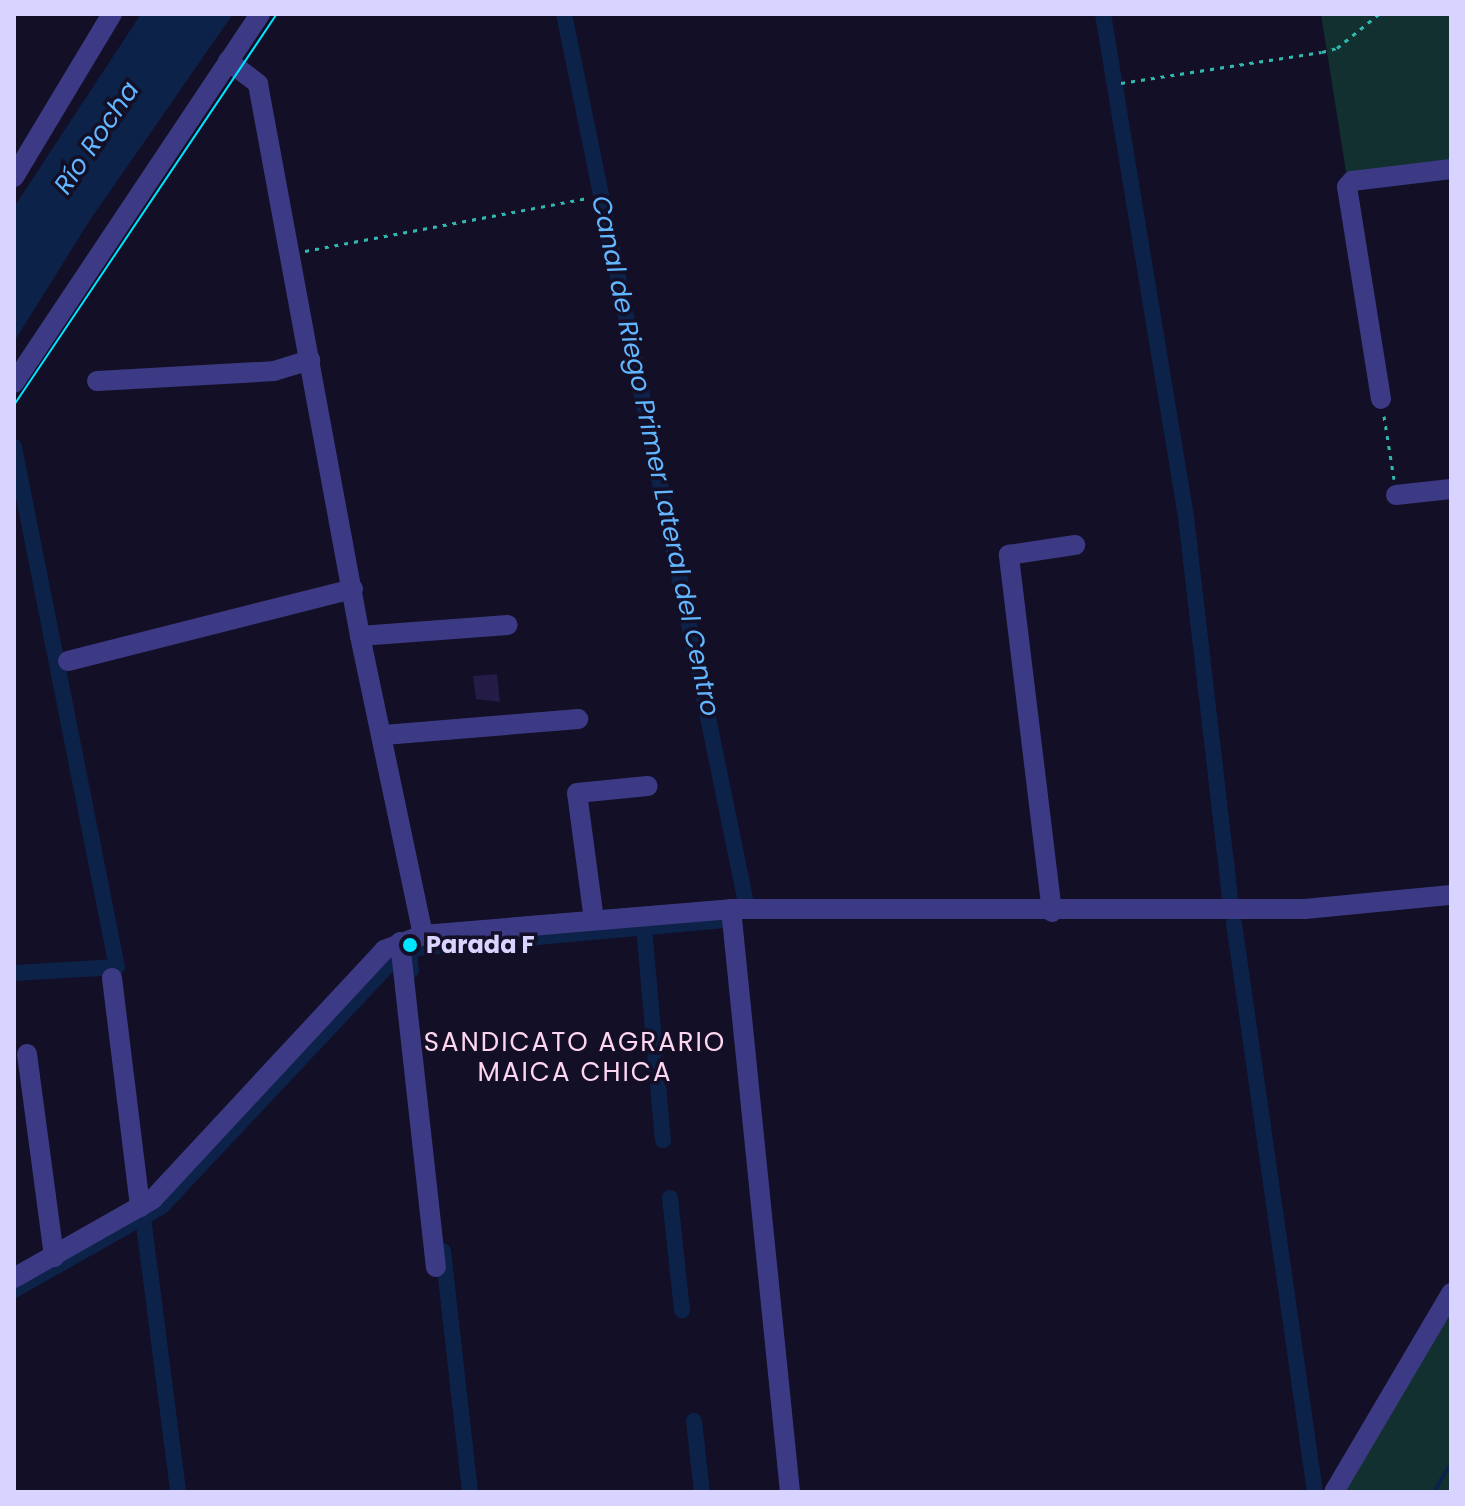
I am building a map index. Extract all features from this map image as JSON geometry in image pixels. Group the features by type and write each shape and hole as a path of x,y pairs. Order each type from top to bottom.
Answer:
{"street":[{"path":"14,177 112,14"},
{"path":"14,383 260,14"},
{"path":"228,61 258,84 360,636 384,735 423,935"},
{"path":"1381,399 1347,187 1352,181 1451,169"},
{"path":"97,381 274,371 310,360"},
{"path":"1396,495 1451,489"},
{"path":"1052,912 1009,555 1075,545"},
{"path":"68,661 353,589"},
{"path":"360,636 508,625"},
{"path":"384,735 578,719"},
{"path":"594,920 577,793 648,786"},
{"path":"14,1278 140,1207 195,1156 369,964 400,942 423,935 731,909 1052,912 1305,909 1451,895"},
{"path":"731,909 790,1492"},
{"path":"400,942 436,1267"},
{"path":"112,978 140,1207"},
{"path":"27,1054 54,1257"},
{"path":"1334,1492 1451,1293"}],"path":[{"path":"1121,83 1337,48 1379,14"},
{"path":"290,254 589,198"},
{"path":"1381,399 1396,495"}],"green space":[{"path":"1321,14 1451,14 1451,167 1347,178"},
{"path":"1451,1310 1451,1492 1342,1492"}],"water":[{"name":"Río Rocha","path":"141,14 233,14 88,223 14,342 14,207"}],"building":[{"path":"497,674 500,702 476,699 473,676"}],"waterway":[{"name":"Canal de Riego Primer Lateral del Centro","path":"564,14 745,898"},
{"path":"1103,14 1186,517 1230,896"},
{"path":"14,447 117,967 14,973"},
{"name":"Canal de Riego Primer Lateral del Centro","path":"411,970 409,953 417,948 722,920"},
{"path":"1234,923 1315,1492"},
{"path":"644,928 663,1140"},
{"name":"Canal de Riego Primer Lateral del Centro","path":"14,1290 161,1207 388,965"},
{"path":"670,1198 682,1310"},
{"path":"143,1217 178,1492"},
{"path":"443,1251 470,1492"},
{"path":"694,1421 702,1492"},
{"path":"1434,1492 1448,1468"}],"tram line":[{"path":"14,405 277,14"}],"place":[{"name":"Parada F","path":"410,945"}],"district":[{"name":"SANDICATO AGRARIO MAICA CHICA","path":"575,1058"}]}
